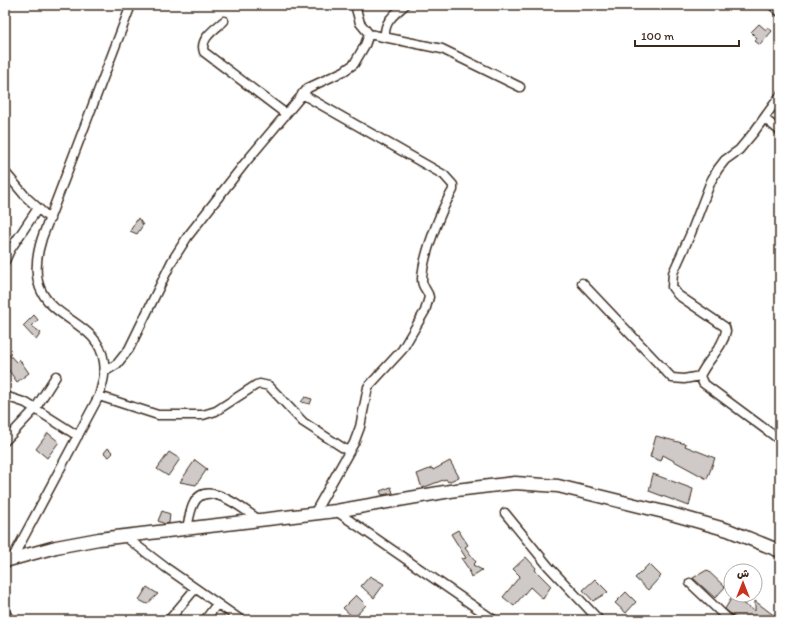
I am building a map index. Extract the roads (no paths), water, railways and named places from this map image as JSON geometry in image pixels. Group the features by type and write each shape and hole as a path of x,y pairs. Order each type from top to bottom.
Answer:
{"main road":[{"path":"9,560 78,542 314,514 492,484 515,483 583,491 703,522 748,537 780,551"}],"street":[{"path":"9,560 99,396 104,372 102,354 92,337 48,301 38,282 36,261 50,219 131,5"},
{"path":"355,5 360,22 369,34 385,36 442,49 520,87"},
{"path":"385,36 385,27 389,20 405,5"},
{"path":"772,5 780,12"},
{"path":"224,21 204,40 202,47 204,52 286,114"},
{"path":"104,372 117,364 129,349 169,268 188,236 302,94 315,83 333,77 354,64 365,45 369,34"},
{"path":"302,94 444,175 453,185 453,190 438,216 425,263 423,284 429,297 425,311 402,350 368,387 360,427 354,443 348,451 314,514"},
{"path":"582,283 672,378 684,379 700,376 724,340 726,331 678,295 672,287 673,273 692,233 711,181 718,169 725,160 739,150 765,119 780,96"},
{"path":"765,119 780,131"},
{"path":"5,172 26,197 50,219"},
{"path":"5,261 10,250 38,208"},
{"path":"5,441 35,409 56,376"},
{"path":"700,376 703,383 780,440"},
{"path":"99,396 158,415 203,415 216,411 256,385 264,384 269,386 303,422 348,451"},
{"path":"5,396 35,409 78,436"},
{"path":"187,528 194,503 200,496 210,493 220,495 259,520"},
{"path":"336,511 489,618"},
{"path":"506,513 559,578 599,620"},
{"path":"124,536 195,589 241,620"},
{"path":"690,583 729,620"},
{"path":"169,620 195,589"},
{"path":"205,620 217,604"}],"lane":[{"path":"5,608 12,620"}]}
